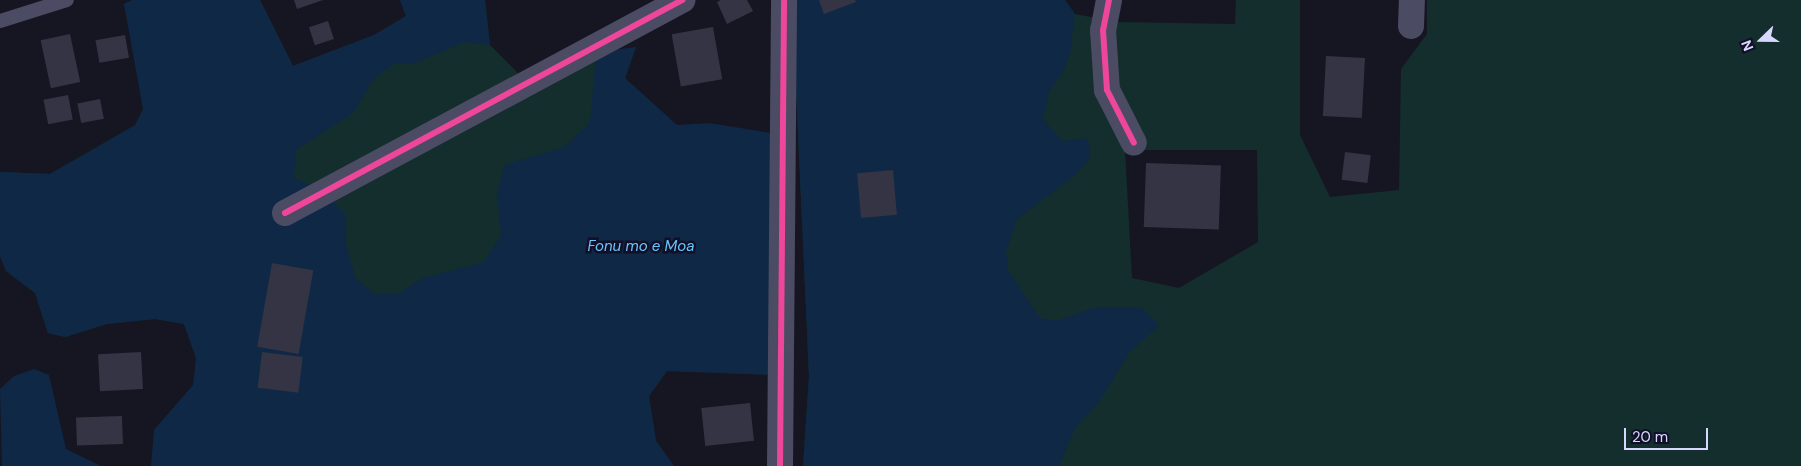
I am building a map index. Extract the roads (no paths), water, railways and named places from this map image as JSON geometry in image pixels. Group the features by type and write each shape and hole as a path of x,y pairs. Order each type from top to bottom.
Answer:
{"street":[{"path":"285,213 682,0"},
{"path":"780,466 784,0"},
{"path":"1109,0 1103,30 1107,90 1134,143"},
{"path":"1412,0 1412,26"}],"lane":[{"path":"0,21 67,0"}],"water":[{"name":"Fonu mo e Moa","path":"132,0 260,0 293,66 374,35 406,16 400,0 485,0 490,45 464,42 415,63 394,64 374,78 353,113 296,150 294,178 323,191 345,213 346,243 355,278 375,294 398,294 423,278 484,262 501,235 497,193 505,165 564,147 590,123 596,52 636,47 625,78 677,125 709,123 771,133 779,375 667,371 649,396 656,441 674,466 151,466 154,430 193,385 196,358 184,324 155,319 107,324 65,337 48,333 35,293 6,271 0,256 0,172 50,174 136,125 143,109 124,4"},
{"path":"792,0 1065,0 1075,14 1070,53 1062,74 1049,91 1043,119 1062,141 1088,138 1090,158 1075,175 1017,219 1006,252 1008,270 1040,318 1056,321 1096,307 1141,307 1159,325 1129,353 1099,402 1075,428 1059,466 803,466 809,376"},
{"path":"34,369 49,375 66,449 101,466 2,466 0,389 14,376"}]}
